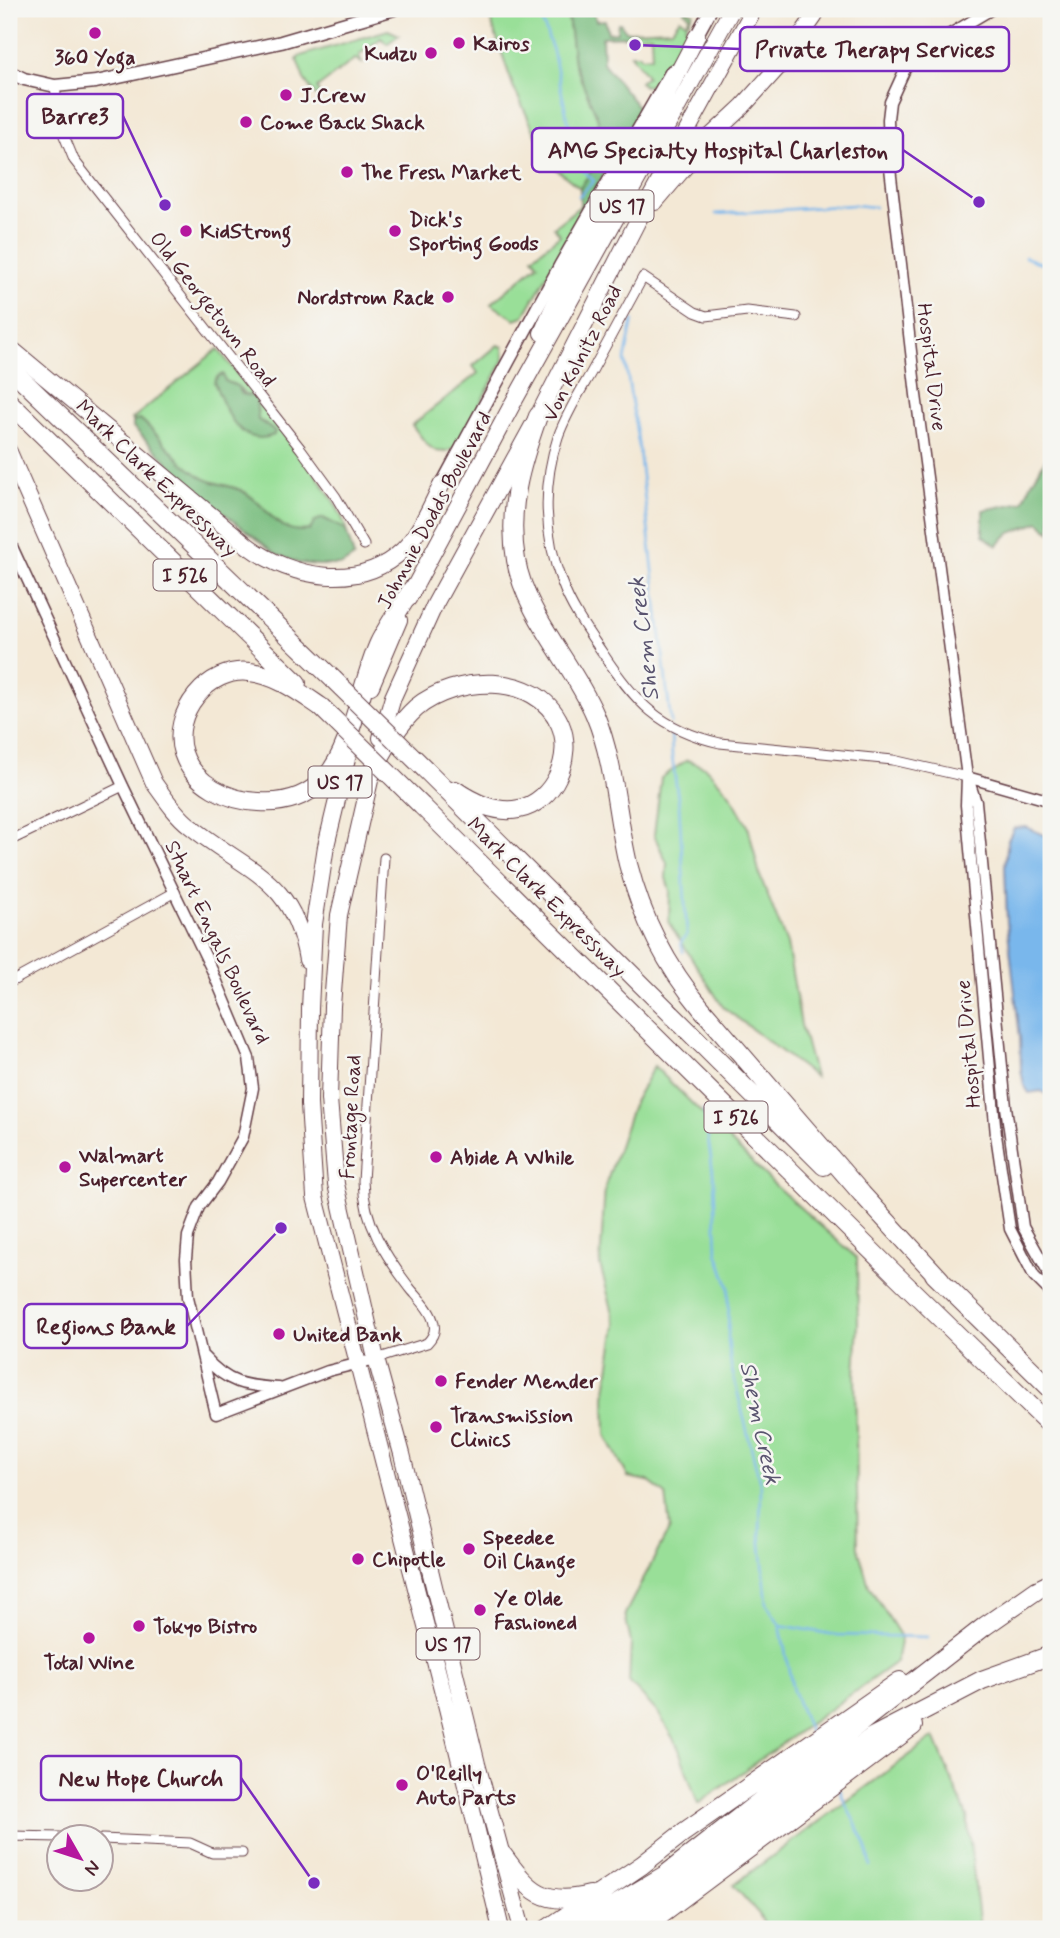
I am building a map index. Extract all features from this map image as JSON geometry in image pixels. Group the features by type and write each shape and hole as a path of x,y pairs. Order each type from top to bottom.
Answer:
{"highway":[{"name":"Johnnie Dodds Boulevard","path":"358,1363 315,1197 309,1104 314,924 326,846 344,764 372,683 412,589 732,9"},
{"name":"US 17","path":"522,1929 477,1764 405,1466 376,1359 336,1184 329,1099 339,915 393,697 435,604 538,416 637,222 754,9"},
{"path":"637,222 712,135 780,65 817,9"},
{"path":"513,403 563,284 697,36"},
{"path":"9,347 261,557 289,569 323,576 378,568 404,548 442,484"},
{"name":"Mark Clark Expressway","path":"9,367 425,769 1051,1389"},
{"name":"Mark Clark Expressway","path":"9,402 1051,1426"},
{"path":"538,416 518,473 513,506 516,561 537,616 564,657 599,726 613,775 628,864 657,945 681,984 702,1009 862,1194 941,1280"},
{"path":"9,452 154,783 176,813 188,824 255,871 291,908 301,936 311,986"},
{"path":"321,707 270,677 246,671 226,674 201,690 190,704 181,733 183,754 191,769 201,779 221,793 238,799 280,802 314,788 326,778 339,757 379,643 412,589"},
{"path":"372,774 405,720 431,697 447,689 484,683 519,689 543,703 561,725 565,748 555,782 541,799 518,810 491,808 480,804 425,769"},
{"name":"US 17","path":"358,1363 447,1708 498,1926"},
{"path":"547,1929 642,1865 684,1832 921,1666 1051,1583"},
{"path":"603,1929 625,1918 991,1622"},
{"path":"576,1929 699,1859 872,1737 1008,1669 1051,1655"},
{"path":"641,1929 959,1692"},
{"path":"503,1855 527,1886 547,1898 575,1899 597,1894"}],"main road":[{"path":"9,72 24,79 55,86 96,82 281,42 394,9"},
{"name":"Johnnie Dodds Boulevard","path":"442,484 662,85 697,36 711,9"}],"street":[{"name":"Hospital Drive","path":"992,9 940,40 906,67 890,102 889,159 915,395 967,777 966,804 996,1135 1010,1229 1034,1276 1051,1293"},
{"name":"Old Georgetown Road","path":"55,86 60,125 74,160 301,449 336,497 364,545"},
{"name":"Von Kolnitz Road","path":"796,317 747,311 706,316 695,312 643,277 558,436 550,467 547,506 552,553 562,585 578,616 627,690 658,717 700,738 734,744 893,760 1051,800"},
{"name":"Stuart Engals Boulevard","path":"9,540 212,970 249,1058 253,1088 243,1137 218,1182 199,1207 188,1237 188,1297 216,1414 328,1371 376,1359"},
{"name":"Hospital Drive","path":"967,777 976,802 1006,1107 1023,1227 1051,1277"},
{"path":"9,841 123,786"},
{"name":"Frontage Road","path":"376,1359 427,1343 434,1331 434,1323 425,1306 387,1258 363,1203 362,1181 384,858"},
{"path":"9,984 175,892"},
{"path":"202,1355 217,1371 237,1383 282,1389"},
{"path":"9,1838 46,1837"},
{"path":"116,1840 190,1843 212,1853 243,1853"}],"green space":[{"path":"487,9 567,9 574,63 598,118 597,155 592,170 580,188 550,164 513,86"},
{"path":"567,9 593,9 596,21 605,20 608,33 617,32 620,23 626,31 633,33 632,36 602,37 603,63 640,109 585,209 580,206 580,188 592,170 597,155 598,119 574,63"},
{"path":"685,9 693,13 685,26 691,29 656,85 644,86 640,82 647,76 631,54 652,56 651,35 632,36 631,31 672,29 680,18 686,22 690,16"},
{"path":"388,30 399,35 387,44 381,38 359,55 362,63 355,59 317,88 320,96 316,96 304,79 297,60 300,56"},
{"path":"580,206 585,209 524,316 515,319 491,304 538,264 533,257 560,235 554,227"},
{"path":"498,345 503,347 504,360 456,447 441,452 430,447 412,425 478,373 473,366"},
{"path":"218,349 252,393 247,395 237,386 225,381 226,411 266,424 258,420 256,397 321,482 342,517 346,530 323,518 312,528 302,532 284,527 245,492 208,480 194,472 140,419 133,421 132,419"},
{"path":"223,374 225,381 237,386 242,394 256,397 258,420 275,431 274,435 251,437 235,424 214,382"},
{"path":"140,419 194,472 208,480 244,492 288,529 310,530 315,521 323,518 346,530 354,557 342,565 318,565 298,563 276,554 195,490 133,427 133,421"},
{"path":"1051,450 1051,532 1039,522 1008,534 997,546 983,535 983,510 1023,502"},
{"path":"687,760 705,767 730,794 748,826 760,876 787,944 801,1025 815,1077 723,1007 669,923 667,863 654,835 661,778"},
{"path":"654,1066 777,1187 857,1258 858,1324 855,1375 858,1548 869,1586 901,1637 896,1662 698,1804 678,1747 659,1714 629,1682 631,1643 625,1614 670,1528 666,1495 648,1481 628,1477 606,1435 605,1397 616,1324 600,1265 605,1187 634,1102"},
{"path":"934,1737 967,1816 980,1929 767,1929 759,1914 733,1885"}],"water":[{"path":"1026,827 1051,838 1051,1097 1041,1091 1029,1093 1024,1085 1007,922 1005,866 1008,840 1014,828"}],"waterway":[{"name":"Shem Creek","path":"538,9 553,51 577,164 594,181 579,196"},
{"path":"716,214 854,205 875,207"},
{"path":"1025,257 1051,267"},
{"name":"Shem Creek","path":"633,320 625,360 638,442 671,723"},
{"name":"Shem Creek","path":"671,729 687,935 681,942 683,952"},
{"name":"Shem Creek","path":"704,1110 714,1180 717,1252 729,1288 728,1339 731,1366 761,1487 760,1534 767,1604 780,1625 793,1691 811,1735"},
{"path":"780,1625 836,1635 928,1637"},
{"name":"Shem Creek","path":"840,1789 862,1835 871,1866"}],"place":[{"name":"360 Yoga","path":"95,33"},
{"name":"Kairos","path":"459,43"},
{"name":"Private Therapy Services","path":"635,45"},
{"name":"Kudzu","path":"431,53"},
{"name":"J.Crew","path":"286,95"},
{"name":"Come Back Shack","path":"246,122"},
{"name":"The Fresh Market","path":"347,172"},
{"name":"AMG Specialty Hospital Charleston","path":"979,202"},
{"name":"Barre3","path":"165,205"},
{"name":"KidStrong","path":"186,231"},
{"name":"Dick's Sporting Goods","path":"395,231"},
{"name":"Nordstrom Rack","path":"448,297"},
{"name":"Abide A While","path":"436,1157"},
{"name":"Walmart Supercenter","path":"65,1167"},
{"name":"Regions Bank","path":"281,1228"},
{"name":"United Bank","path":"279,1334"},
{"name":"Fender Mender","path":"441,1381"},
{"name":"Transmission Clinics","path":"436,1427"},
{"name":"Speedee Oil Change","path":"469,1549"},
{"name":"Chipotle","path":"358,1559"},
{"name":"Ye Olde Fashioned","path":"480,1610"},
{"name":"Tokyo Bistro","path":"139,1626"},
{"name":"Total Wine","path":"89,1638"},
{"name":"O'Reilly Auto Parts","path":"402,1785"},
{"name":"New Hope Church","path":"314,1883"}]}
